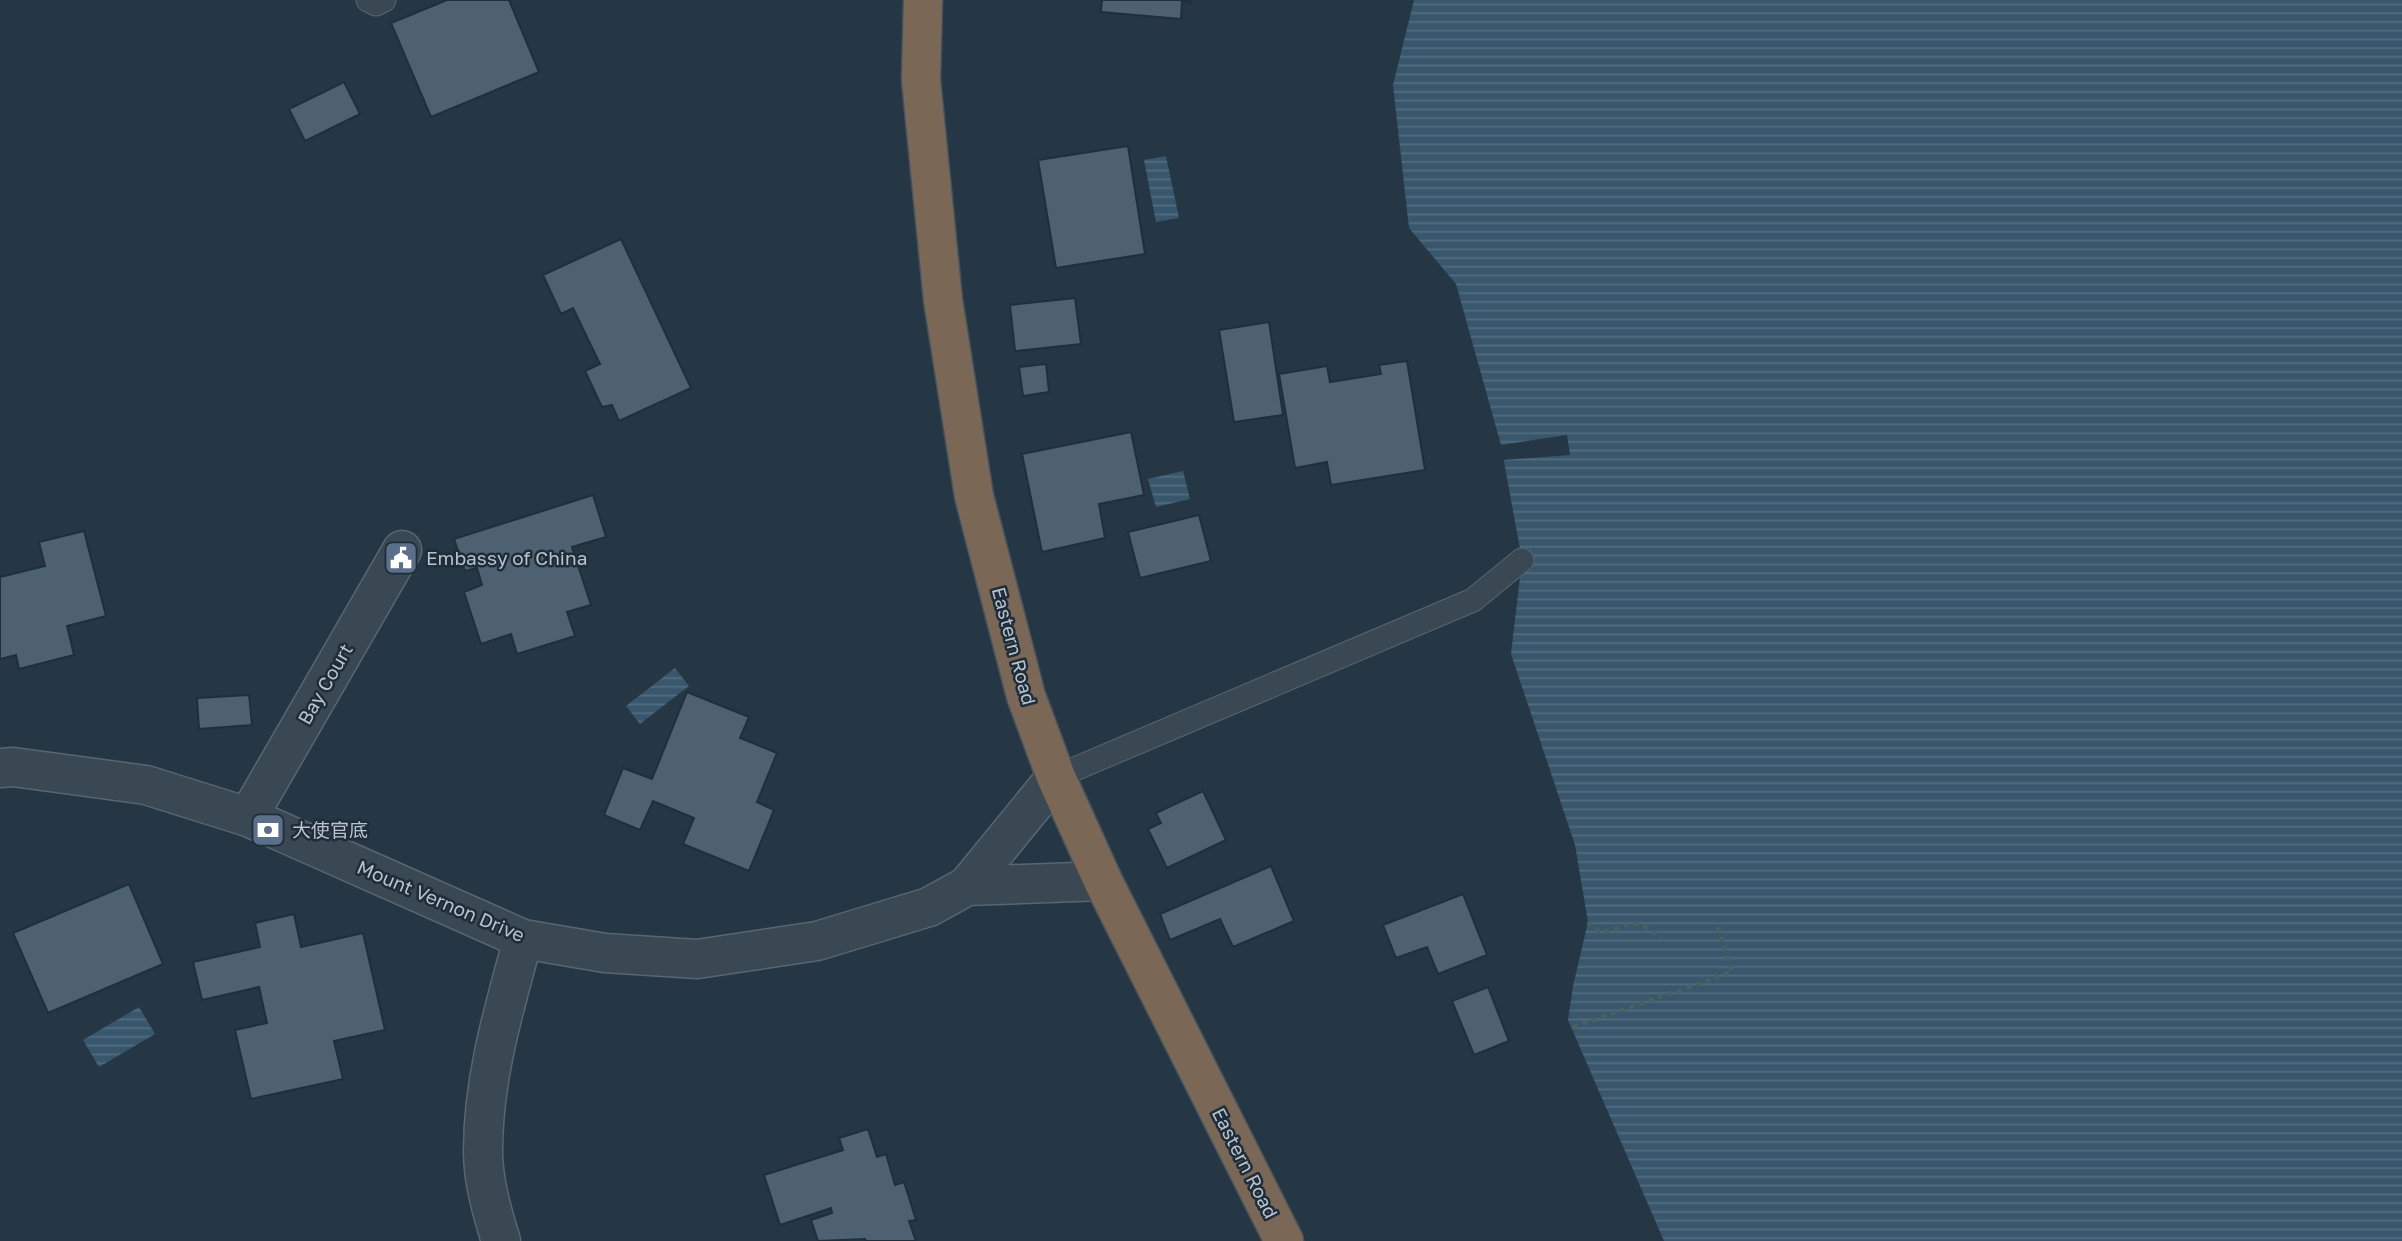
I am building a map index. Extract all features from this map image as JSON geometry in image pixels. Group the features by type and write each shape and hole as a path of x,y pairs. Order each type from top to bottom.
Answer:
{"highway":[{"name":"Eastern Road","path":"923,0 921,80 943,300 974,496 1026,695 1056,777 1103,881 1284,1241"}],"street":[{"name":"Bay Court","path":"248,817 402,550"},
{"name":"Mount Vernon Drive","path":"0,768 13,767 146,785 248,817 523,939 605,953 697,958 817,942 929,907 967,886"},
{"path":"967,886 1056,777"},
{"path":"967,886 1103,881"},
{"path":"501,1241 490,1204 483,1153 486,1106 493,1047 523,939"}],"lane":[{"path":"368,0 376,4 384,0"},
{"path":"1056,777 1474,600 1522,560"}],"path":[{"path":"1588,922 1594,930 1603,933 1629,925 1641,925 1661,938"},
{"path":"1573,1027 1732,972 1718,927"}],"water":[{"path":"1414,0 2402,0 2402,1241 1664,1241 1568,1020 1588,922 1575,845 1511,654 1522,560 1501,445 1456,284 1409,228 1393,85"},
{"path":"1166,156 1179,218 1156,222 1144,160"},
{"path":"1183,471 1190,499 1156,507 1148,479"},
{"path":"675,668 689,686 640,724 626,706"},
{"path":"139,1007 155,1034 99,1067 83,1040"}],"pier":[{"path":"1567,435 1570,455 1503,460 1501,445"}],"building":[{"path":"447,0 509,0 539,72 431,117 391,23"},
{"path":"1102,0 1182,0 1181,19 1101,12"},
{"path":"344,82 360,114 305,141 289,109"},
{"path":"1128,146 1145,254 1056,268 1038,160"},
{"path":"621,239 691,388 619,421 612,405 602,407 585,371 600,364 573,308 561,314 543,275"},
{"path":"1075,298 1081,344 1015,351 1010,305"},
{"path":"1269,322 1283,415 1234,422 1219,330"},
{"path":"1407,361 1425,470 1331,485 1327,462 1295,468 1279,374 1327,366 1330,382 1381,374 1379,365"},
{"path":"1046,364 1049,392 1023,396 1019,367"},
{"path":"1131,432 1144,495 1099,504 1105,538 1042,552 1022,454"},
{"path":"593,495 606,537 572,547 591,605 567,612 575,636 517,654 511,634 481,644 464,592 482,585 477,568 465,571 454,539"},
{"path":"1199,515 1211,561 1140,578 1128,532"},
{"path":"84,531 106,616 67,626 74,655 19,669 16,655 0,659 0,577 45,566 39,542"},
{"path":"687,692 749,717 740,738 777,753 757,802 774,810 749,871 683,844 694,818 653,801 640,830 604,815 623,768 652,779"},
{"path":"249,695 252,725 199,729 197,698"},
{"path":"1203,791 1226,840 1167,868 1148,829 1161,823 1156,813"},
{"path":"1271,866 1294,921 1233,947 1220,919 1170,940 1160,914"},
{"path":"129,884 163,964 48,1013 13,933"},
{"path":"1463,894 1487,955 1438,974 1427,947 1396,958 1383,925"},
{"path":"294,914 301,947 363,933 385,1030 334,1041 343,1079 251,1099 235,1030 267,1023 259,987 202,1000 193,962 260,947 255,923"},
{"path":"1488,987 1509,1041 1474,1055 1452,1001"},
{"path":"868,1129 877,1157 886,1154 895,1185 904,1182 916,1220 909,1221 916,1241 818,1241 811,1220 832,1213 831,1208 780,1225 764,1175 843,1150 839,1138"}],"place":[{"name":"Embassy of China","path":"401,558"},
{"name":"大使官底","path":"268,830"}]}
